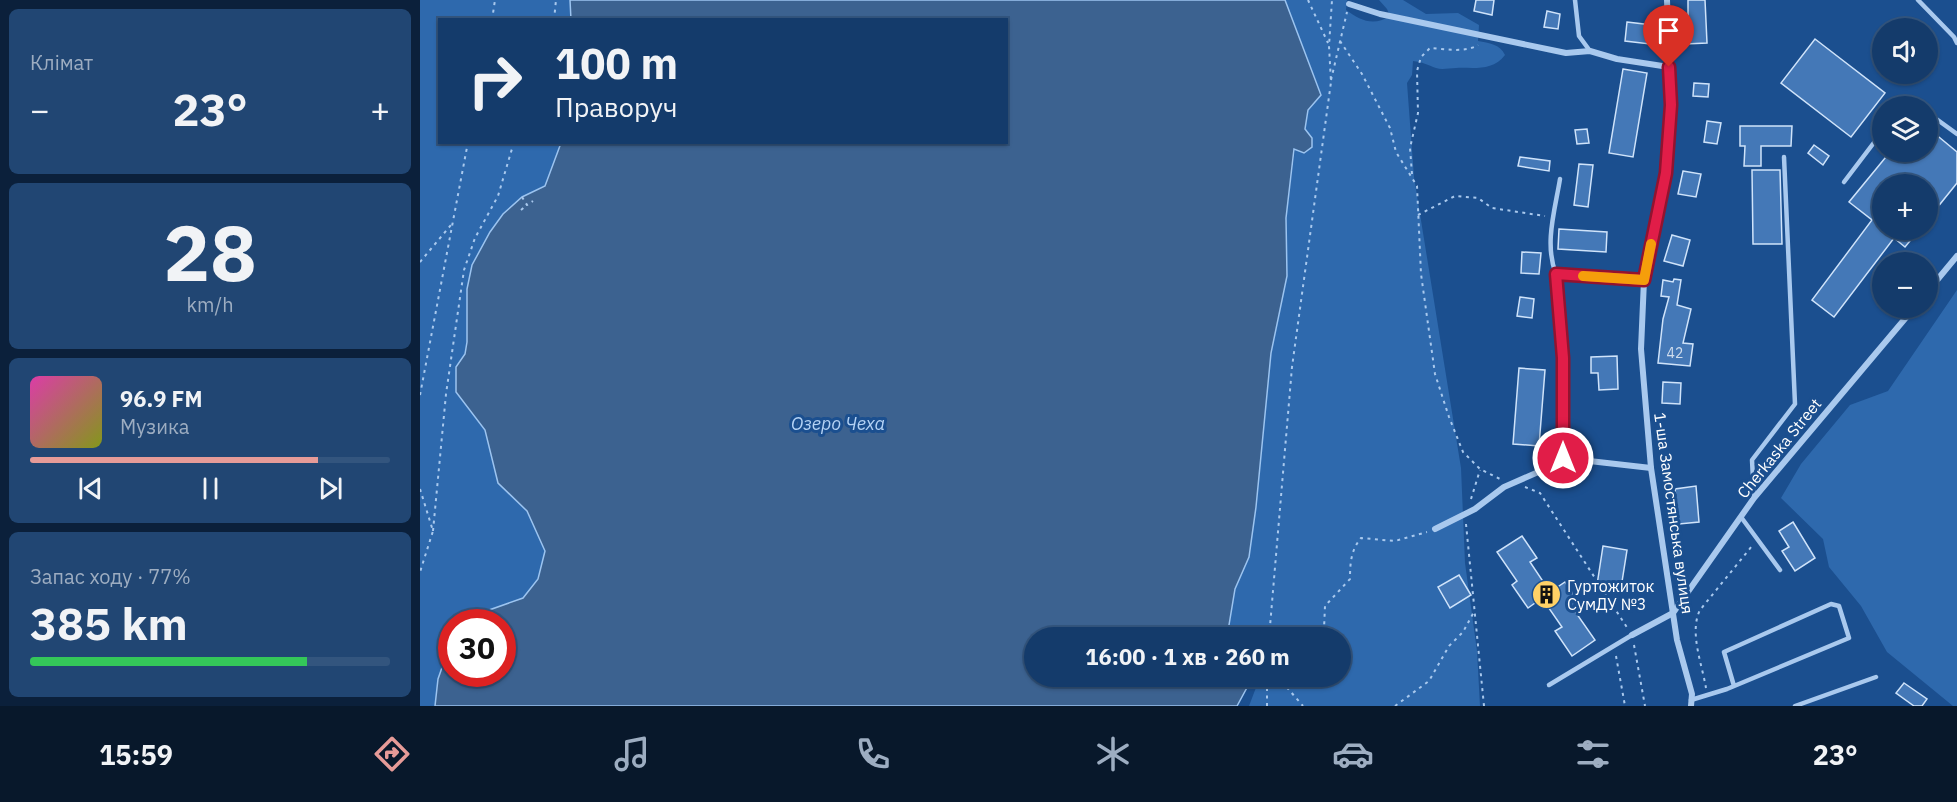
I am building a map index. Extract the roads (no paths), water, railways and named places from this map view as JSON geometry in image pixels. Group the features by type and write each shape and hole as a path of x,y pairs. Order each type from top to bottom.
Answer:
{"street":[{"name":"1-ша Замостянська вулиця","path":"1667,0 1671,105 1666,173 1644,280 1641,349 1651,468 1677,640 1692,694 1691,703"},
{"path":"1349,2 1380,14 1487,37 1566,53 1590,51 1617,59 1669,67"},
{"path":"1938,279 1957,256"},
{"path":"1556,274 1563,358 1563,458"},
{"name":"Cherkaska Street","path":"1673,613 1754,498 1906,318"},
{"path":"1435,529 1514,483 1552,466 1563,458 1651,468"},
{"path":"1632,635 1673,613"}],"lane":[{"path":"1575,0 1579,36 1590,51"},
{"path":"1917,0 1954,37 1957,43"},
{"path":"1938,120 1957,134"},
{"path":"1845,183 1872,146"},
{"path":"1754,498 1752,460 1795,404 1784,157"},
{"path":"1560,179 1553,217 1551,260 1556,274 1644,280"},
{"path":"1741,517 1780,570"},
{"path":"1691,703 1707,695 1734,686 1849,638 1839,606 1831,604 1724,652 1734,686"},
{"path":"1549,685 1632,635"},
{"path":"1796,706 1876,677"}],"water":[{"name":"Озеро Чеха","path":"570,0 1285,0 1321,95 1308,110 1305,129 1312,138 1312,147 1304,153 1294,149 1286,218 1287,276 1271,353 1256,507 1249,557 1235,589 1229,627 1024,627 1024,687 1247,687 1237,706 435,706 438,679 438,687 516,687 516,609 492,609 523,598 538,579 545,551 527,511 498,483 485,430 456,392 456,367 465,354 467,342 467,289 472,265 503,214 522,197 545,186 561,144 1008,144 1008,18 571,18"}],"place":[{"name":"Гуртожиток СумДУ №3","path":"1546,595"}]}
